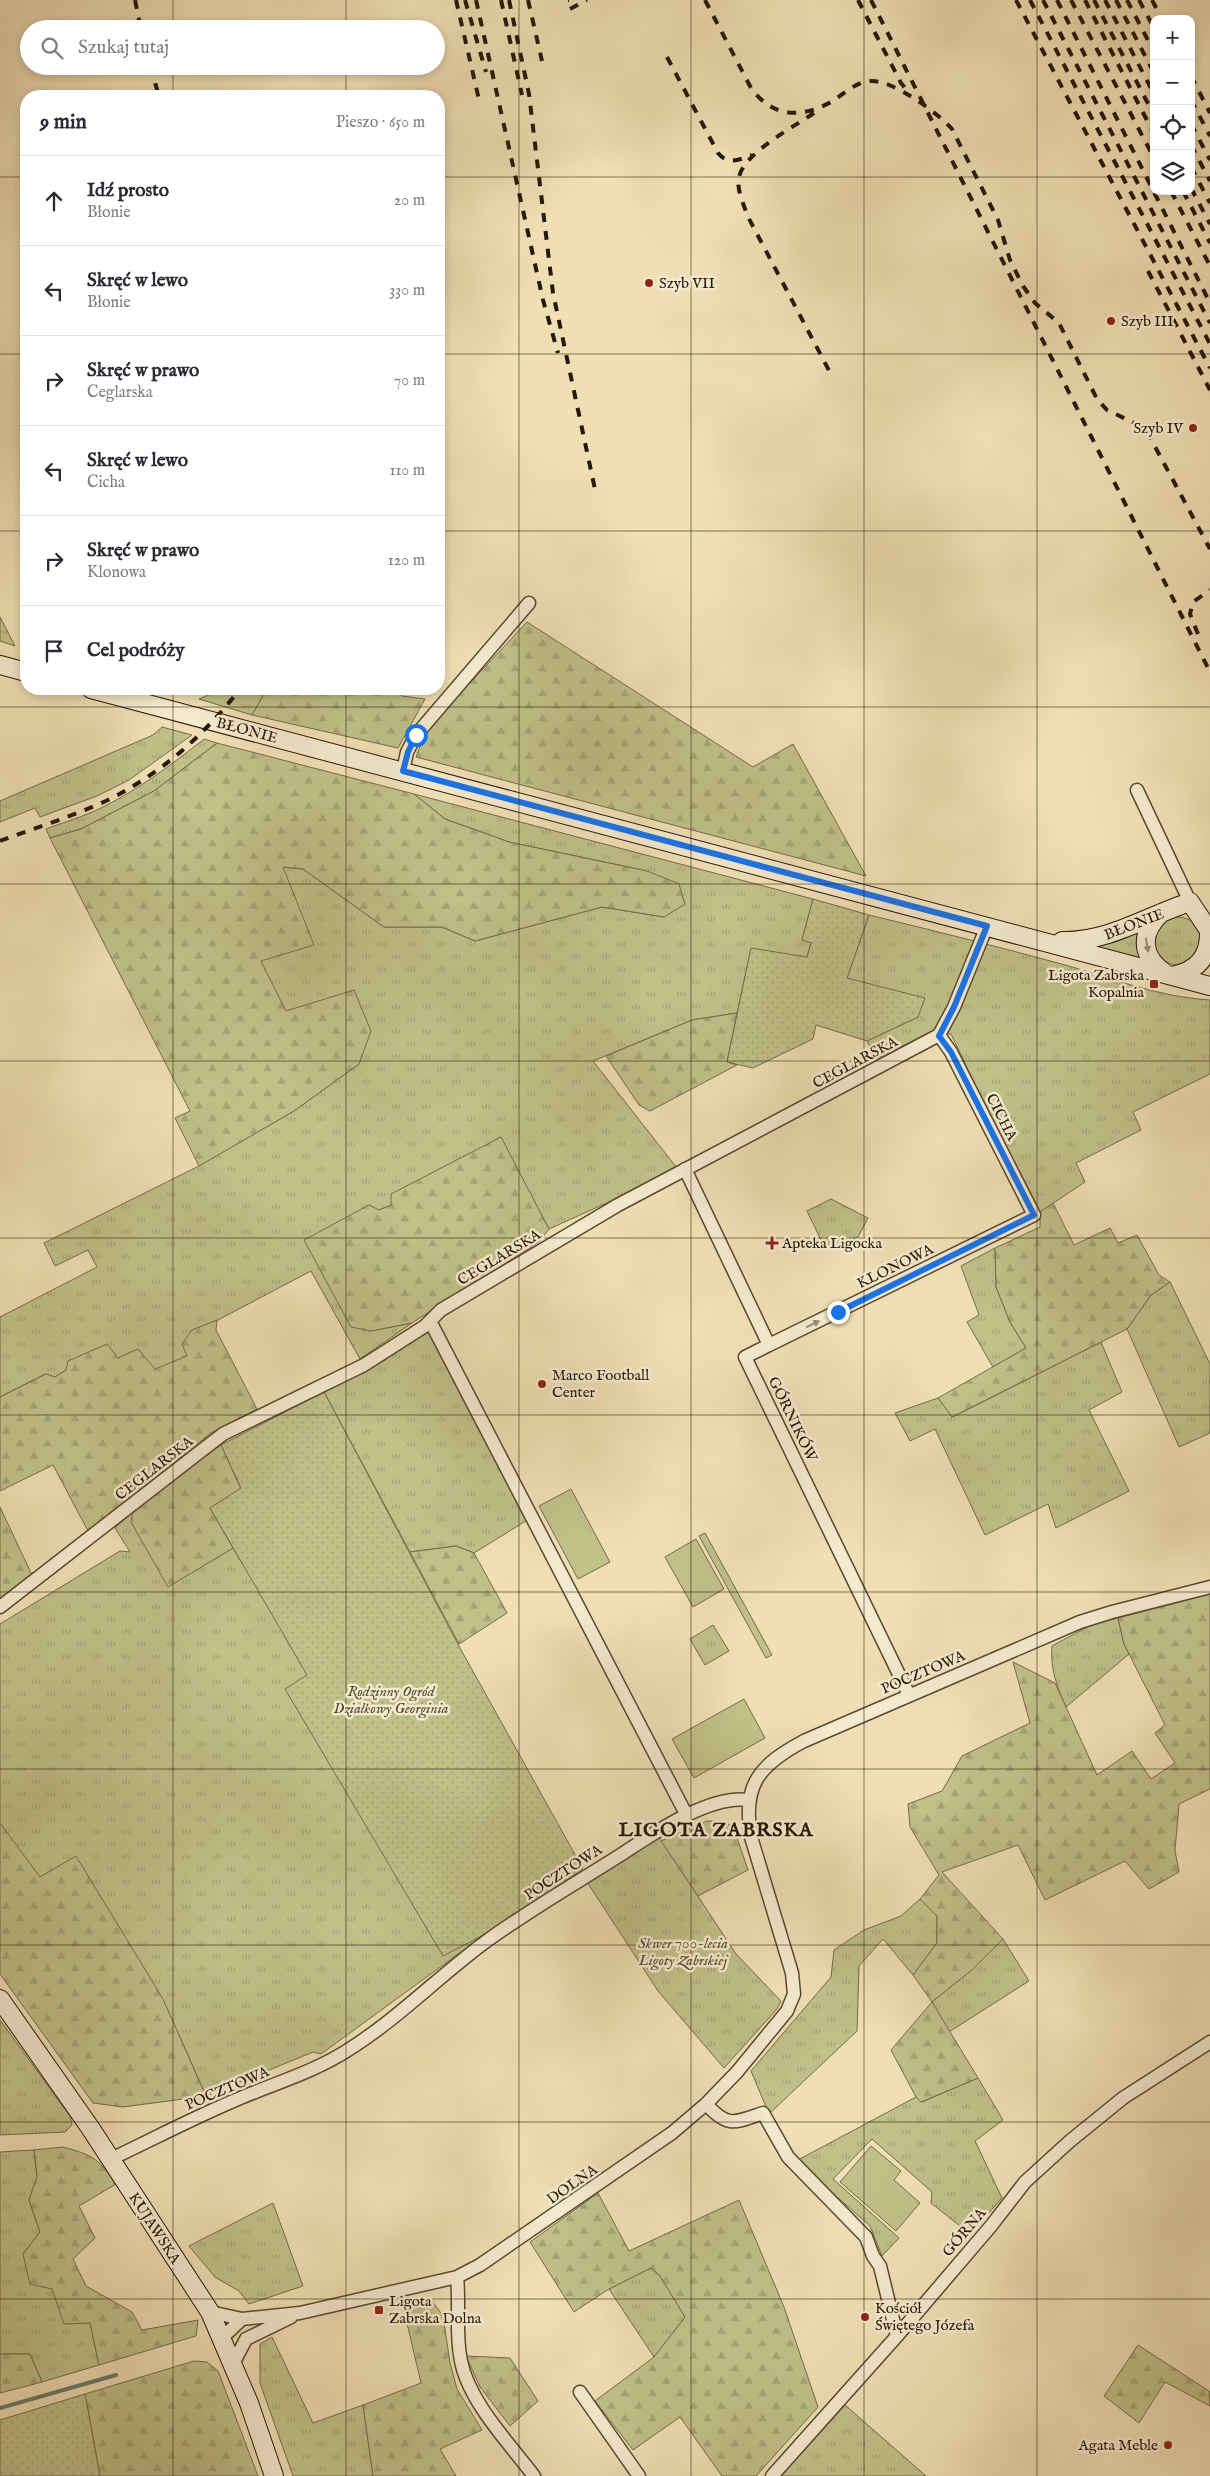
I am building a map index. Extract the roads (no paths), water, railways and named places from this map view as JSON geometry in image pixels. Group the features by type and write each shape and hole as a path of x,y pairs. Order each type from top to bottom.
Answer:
{"street":[{"path":"403,771 408,752 416,735 529,603"},
{"path":"0,665 20,670"},
{"name":"BŁONIE","path":"114,695 1047,941 1210,986"},
{"path":"1137,790 1190,902 1210,931 1210,942 1202,961 1188,972 1169,975 1153,962 1146,947 1148,929 1161,913"},
{"name":"BŁONIE","path":"1047,941 1073,941 1102,937 1190,902"},
{"path":"939,1036 954,1007 987,926"},
{"name":"CEGLARSKA","path":"0,1607 223,1434 364,1365 430,1321 441,1310 585,1225 685,1169 939,1036"},
{"name":"CICHA","path":"939,1036 951,1052 1034,1215"},
{"path":"685,1169 769,1345"},
{"name":"KLONOWA","path":"769,1345 1034,1215"},
{"path":"430,1321 687,1816"},
{"name":"GÓRNIKÓW","path":"769,1345 745,1357 909,1695"},
{"name":"POCZTOWA","path":"111,2159 211,2110 292,2078 347,2050 380,2029 488,1940 633,1847 687,1816 713,1804 731,1800 749,1800 760,1774 776,1757 804,1741 1080,1622 1210,1587"},
{"name":"DOLNA","path":"210,2312 242,2319 300,2313 457,2277 502,2252 672,2133 706,2104 747,2061 787,2011 794,1994 794,1984 751,1837 747,1814 749,1800"},
{"name":"KUJAWSKA","path":"0,1999 111,2159 210,2312 234,2364 274,2476"},
{"name":"GÓRNA","path":"772,2476 897,2336 991,2226 1025,2182 1070,2141 1123,2098 1210,2042"},
{"path":"706,2104 724,2121 732,2122 763,2113 788,2158 861,2231 880,2266 897,2336"},
{"path":"457,2277 458,2340 461,2362 472,2393 534,2476"},
{"name":"DOLNA","path":"222,2338 246,2339 300,2313"},
{"path":"222,2338 242,2319"},
{"path":"234,2364 246,2339"},
{"path":"580,2392 639,2476"}],"waterway":[{"path":"0,2408 116,2375"}],"railway":[{"path":"135,0 139,20"},
{"path":"456,0 480,104"},
{"path":"465,0 486,72"},
{"path":"476,0 543,300 558,353"},
{"path":"501,0 522,95"},
{"path":"509,0 529,94 553,293 596,494"},
{"path":"528,0 542,61"},
{"path":"570,9 587,0"},
{"path":"705,0 751,88 759,98 777,110 798,113 808,111 831,102 860,84 871,81 880,82 903,92 937,115 952,129 998,220 1010,260 1023,286 1035,303 1059,323 1097,399 1107,410 1145,428 1210,549"},
{"path":"858,0 901,83 909,93"},
{"path":"871,0 1210,672"},
{"path":"1016,0 1210,368"},
{"path":"1030,0 1210,344"},
{"path":"1043,0 1210,323"},
{"path":"1057,0 1210,303"},
{"path":"1071,0 1150,150"},
{"path":"1085,0 1150,126"},
{"path":"1094,0 1150,107"},
{"path":"1105,0 1150,86"},
{"path":"1116,0 1150,65"},
{"path":"1127,0 1150,44"},
{"path":"1139,0 1150,21"},
{"path":"1152,0 1160,15"},
{"path":"667,57 718,153 730,160 738,160 752,155"},
{"path":"153,75 157,90"},
{"path":"1195,84 1210,113"},
{"path":"1194,105 1210,136"},
{"path":"814,113 771,141 750,159 743,168 738,182 747,215 833,378"},
{"path":"1195,132 1210,160"},
{"path":"1194,150 1210,181"},
{"path":"1195,175 1210,203"},
{"path":"1173,195 1210,266"},
{"path":"1185,195 1210,243"},
{"path":"1195,195 1210,224"},
{"path":"1148,271 1210,390"},
{"path":"1198,634 1190,614 1193,602 1210,590"},
{"path":"0,841 86,810 133,786 183,750 213,721 235,695"}],"place":[{"name":"Szyb VII","path":"649,283"},
{"name":"Szyb III","path":"1111,321"},
{"name":"Szyb IV","path":"1193,428"},
{"name":"Ligota Zabrska Kopalnia","path":"1154,984"},
{"name":"Apteka Ligocka","path":"772,1243"},
{"name":"Marco Football Center","path":"542,1384"},
{"name":"Ligota Zabrska Dolna","path":"379,2310"},
{"name":"Kościół Świętego Józefa","path":"865,2317"},
{"name":"Agata Meble","path":"1168,2445"}],"district":[{"name":"LIGOTA ZABRSKA","path":"716,1829"}],"park label":[{"name":"Rodzinny Ogród Działkowy Georginia","path":"391,1700"},
{"name":"Skwer 700-lecia Ligoty Zabrskiej","path":"683,1952"}]}
